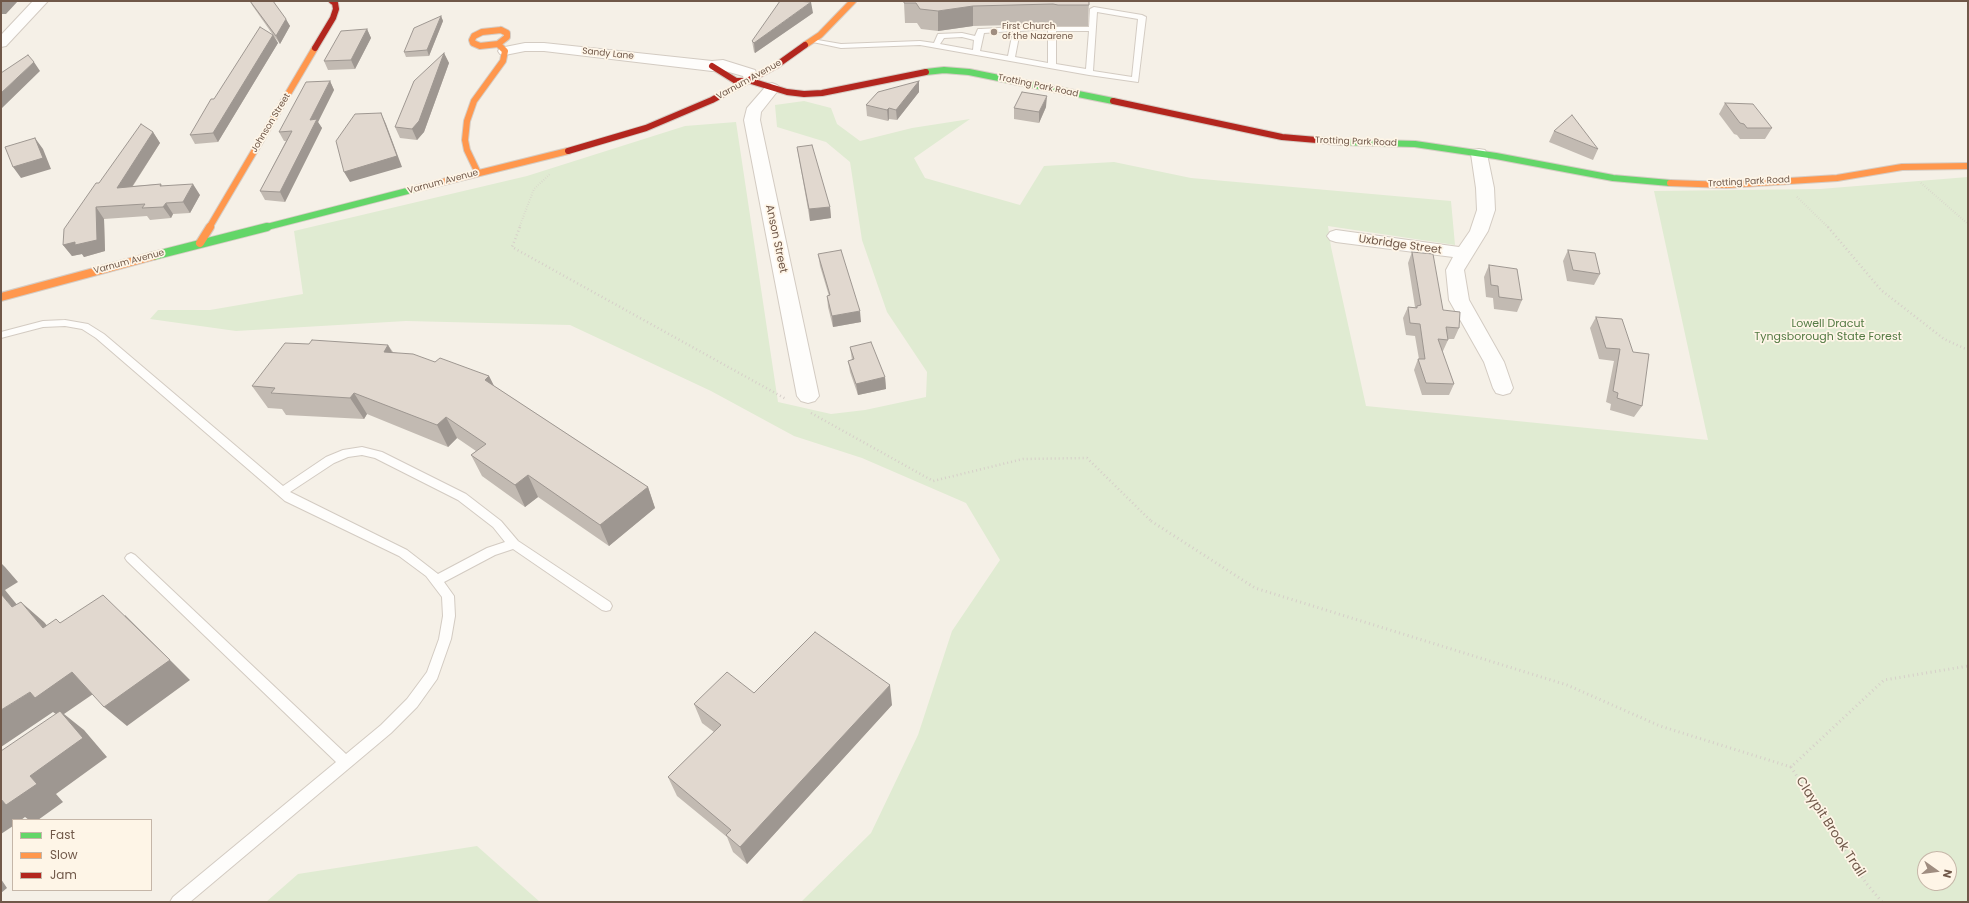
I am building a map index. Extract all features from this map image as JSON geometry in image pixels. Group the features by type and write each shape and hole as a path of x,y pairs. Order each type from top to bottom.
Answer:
{"street":[{"path":"1,43 41,1"},
{"name":"Johnson Street","path":"200,243 333,18 336,9 332,1"},
{"name":"Varnum Avenue","path":"1,296 200,243 574,150 622,136 668,120 751,81 777,66 812,41 853,1"},
{"path":"478,173 467,150 465,140 467,120 474,101 502,61 501,47"},
{"name":"Sandy Lane","path":"501,47 544,47 712,66 732,66 750,72 751,81"},
{"name":"Trotting Park Road","path":"751,81 786,92 822,93 914,73 944,70 969,72 1282,137 1323,142 1415,144 1613,178 1678,184 1726,185 1780,180 1837,178 1902,167 1968,166"},
{"name":"Anson Street","path":"772,88 753,111 752,120 809,404"},
{"path":"1480,154 1485,188 1486,210 1479,231 1455,270 1459,300 1494,362 1503,388"},
{"name":"Uxbridge Street","path":"1336,236 1464,254"}],"lane":[{"path":"812,41 841,46 920,43 1135,80 1142,17 1094,9 1089,72"},
{"path":"976,53 978,38 981,31 1052,27 1052,29 1092,29"},
{"path":"1011,59 1017,28"},
{"path":"1052,29 1052,66"},
{"path":"936,46 941,36 962,35 978,38"},
{"path":"1,336 43,324 85,326 100,336 288,498 403,553 430,573 448,596 449,616 444,639 432,675 412,703 386,729 178,902"},
{"path":"282,492 330,460 347,453 362,451 378,455 425,477 462,497 497,524 514,544 606,606"},
{"path":"436,581 491,551 514,544"},
{"path":"131,558 346,763"}],"path":[{"path":"574,150 534,189 512,247 788,400"},
{"path":"1902,167 1968,224"},
{"path":"1780,180 1822,220 1881,290 1944,339 1968,350"},
{"path":"809,404 933,481 1023,459 1087,458 1152,522 1255,588 1567,685 1660,726 1791,767"},
{"name":"Claypit Brook Trail","path":"1882,902 1866,883 1791,767 1884,680 1968,666"}],"green space":[{"name":"Lowell Dracut Tyngsborough State Forest","path":"804,101 831,108 837,124 860,141 912,128 970,119 914,158 925,178 1020,205 1044,166 1114,162 1191,178 1451,201 1455,245 1328,226 1331,247 1366,406 1708,440 1654,191 1820,189 1968,177 1968,902 801,902 871,833 918,735 952,631 1000,560 966,503 862,458 794,436 711,391 570,325 406,321 236,331 150,319 158,310 210,310 303,294 294,231 527,176 685,126 736,122 778,402 831,414 865,410 926,397 927,372 887,312 862,240 850,162 826,142 777,127 775,105"},
{"path":"477,846 540,902 266,902 298,874"}],"building":[{"path":"250,1 273,1 286,19 276,36"},
{"path":"780,1 811,2 754,43 752,41"},
{"path":"904,1 1089,1 1089,5 1053,4 973,6 938,11 920,9 916,3 904,3"},
{"path":"441,16 427,50 404,52 414,28"},
{"path":"260,27 273,35 213,133 190,135 211,99 214,99"},
{"path":"367,29 351,60 324,61 341,31"},
{"path":"444,53 419,121 412,129 395,127 414,81"},
{"path":"28,55 34,62 1,93 1,73"},
{"path":"330,81 310,120 317,119 280,192 260,191 292,131 279,132 306,82"},
{"path":"919,81 896,110 889,108 887,110 866,105 878,92"},
{"path":"1022,92 1047,96 1039,112 1014,108"},
{"path":"1725,103 1753,104 1772,128 1747,128 1744,124 1740,123"},
{"path":"381,113 397,156 344,172 336,141 355,114"},
{"path":"1572,115 1598,149 1554,131"},
{"path":"141,124 153,132 117,188 161,184 160,186 193,184 183,202 166,203 163,207 142,208 145,204 96,207 97,240 75,245 75,242 63,245 64,229 96,183 99,183"},
{"path":"35,138 43,158 13,167 5,147"},
{"path":"812,145 830,207 809,209 797,147"},
{"path":"841,250 860,311 832,316 827,296 830,295 818,254"},
{"path":"1568,250 1595,253 1600,274 1573,270"},
{"path":"1412,252 1433,254 1443,310 1460,312 1459,328 1446,327 1448,340 1438,339 1454,384 1426,383 1418,359 1425,359 1420,324 1410,323 1408,307 1417,308 1417,306 1421,305"},
{"path":"1489,265 1517,269 1522,300 1499,297 1498,286 1491,285"},
{"path":"1596,317 1622,319 1633,352 1649,354 1642,406 1617,398 1618,393 1613,391 1620,349 1606,348"},
{"path":"312,340 388,345 384,352 413,354 435,362 440,358 489,376 485,380 648,487 600,525 528,475 515,485 471,455 486,444 446,417 437,425 354,393 350,398 271,393 275,388 252,386 285,343 309,344"},
{"path":"871,342 885,377 856,384 848,361 854,359 850,347"},
{"path":"1,594 12,607 21,602 43,628 56,619 60,623 103,595 170,660 104,707 72,672 35,698 30,692 1,710"},
{"path":"815,632 890,685 740,847 726,835 731,830 668,777 721,725 694,704 727,672 754,693"},
{"path":"60,711 83,738 30,776 37,784 6,805 1,799 1,751"}],"traffic: fast":[{"path":"926,72 944,70 969,72 1113,101"},
{"path":"1340,142 1415,144 1496,156 1613,178 1670,183"},
{"path":"153,256 419,188"}],"traffic: slow":[{"path":"805,45 820,35 853,1"},
{"path":"478,173 467,150 465,140 467,121 474,101 503,61 505,51 498,44 480,46 473,43 472,40 474,36 482,32 501,30 507,33 507,37 498,44"},
{"path":"200,243 315,48"},
{"path":"419,188 568,151"},
{"path":"1670,183 1726,185 1837,178 1902,167 1968,166"},
{"path":"1,297 153,256"}],"traffic: jam":[{"path":"315,48 333,18 336,9 335,3 332,1"},
{"path":"568,151 646,128 712,100 777,65 805,45"},
{"path":"712,66 736,81 751,81 787,92 804,94 822,93 926,72"},
{"path":"1113,101 1282,137 1340,142"}],"place":[{"name":"First Church of the Nazarene","path":"994,32"}]}
